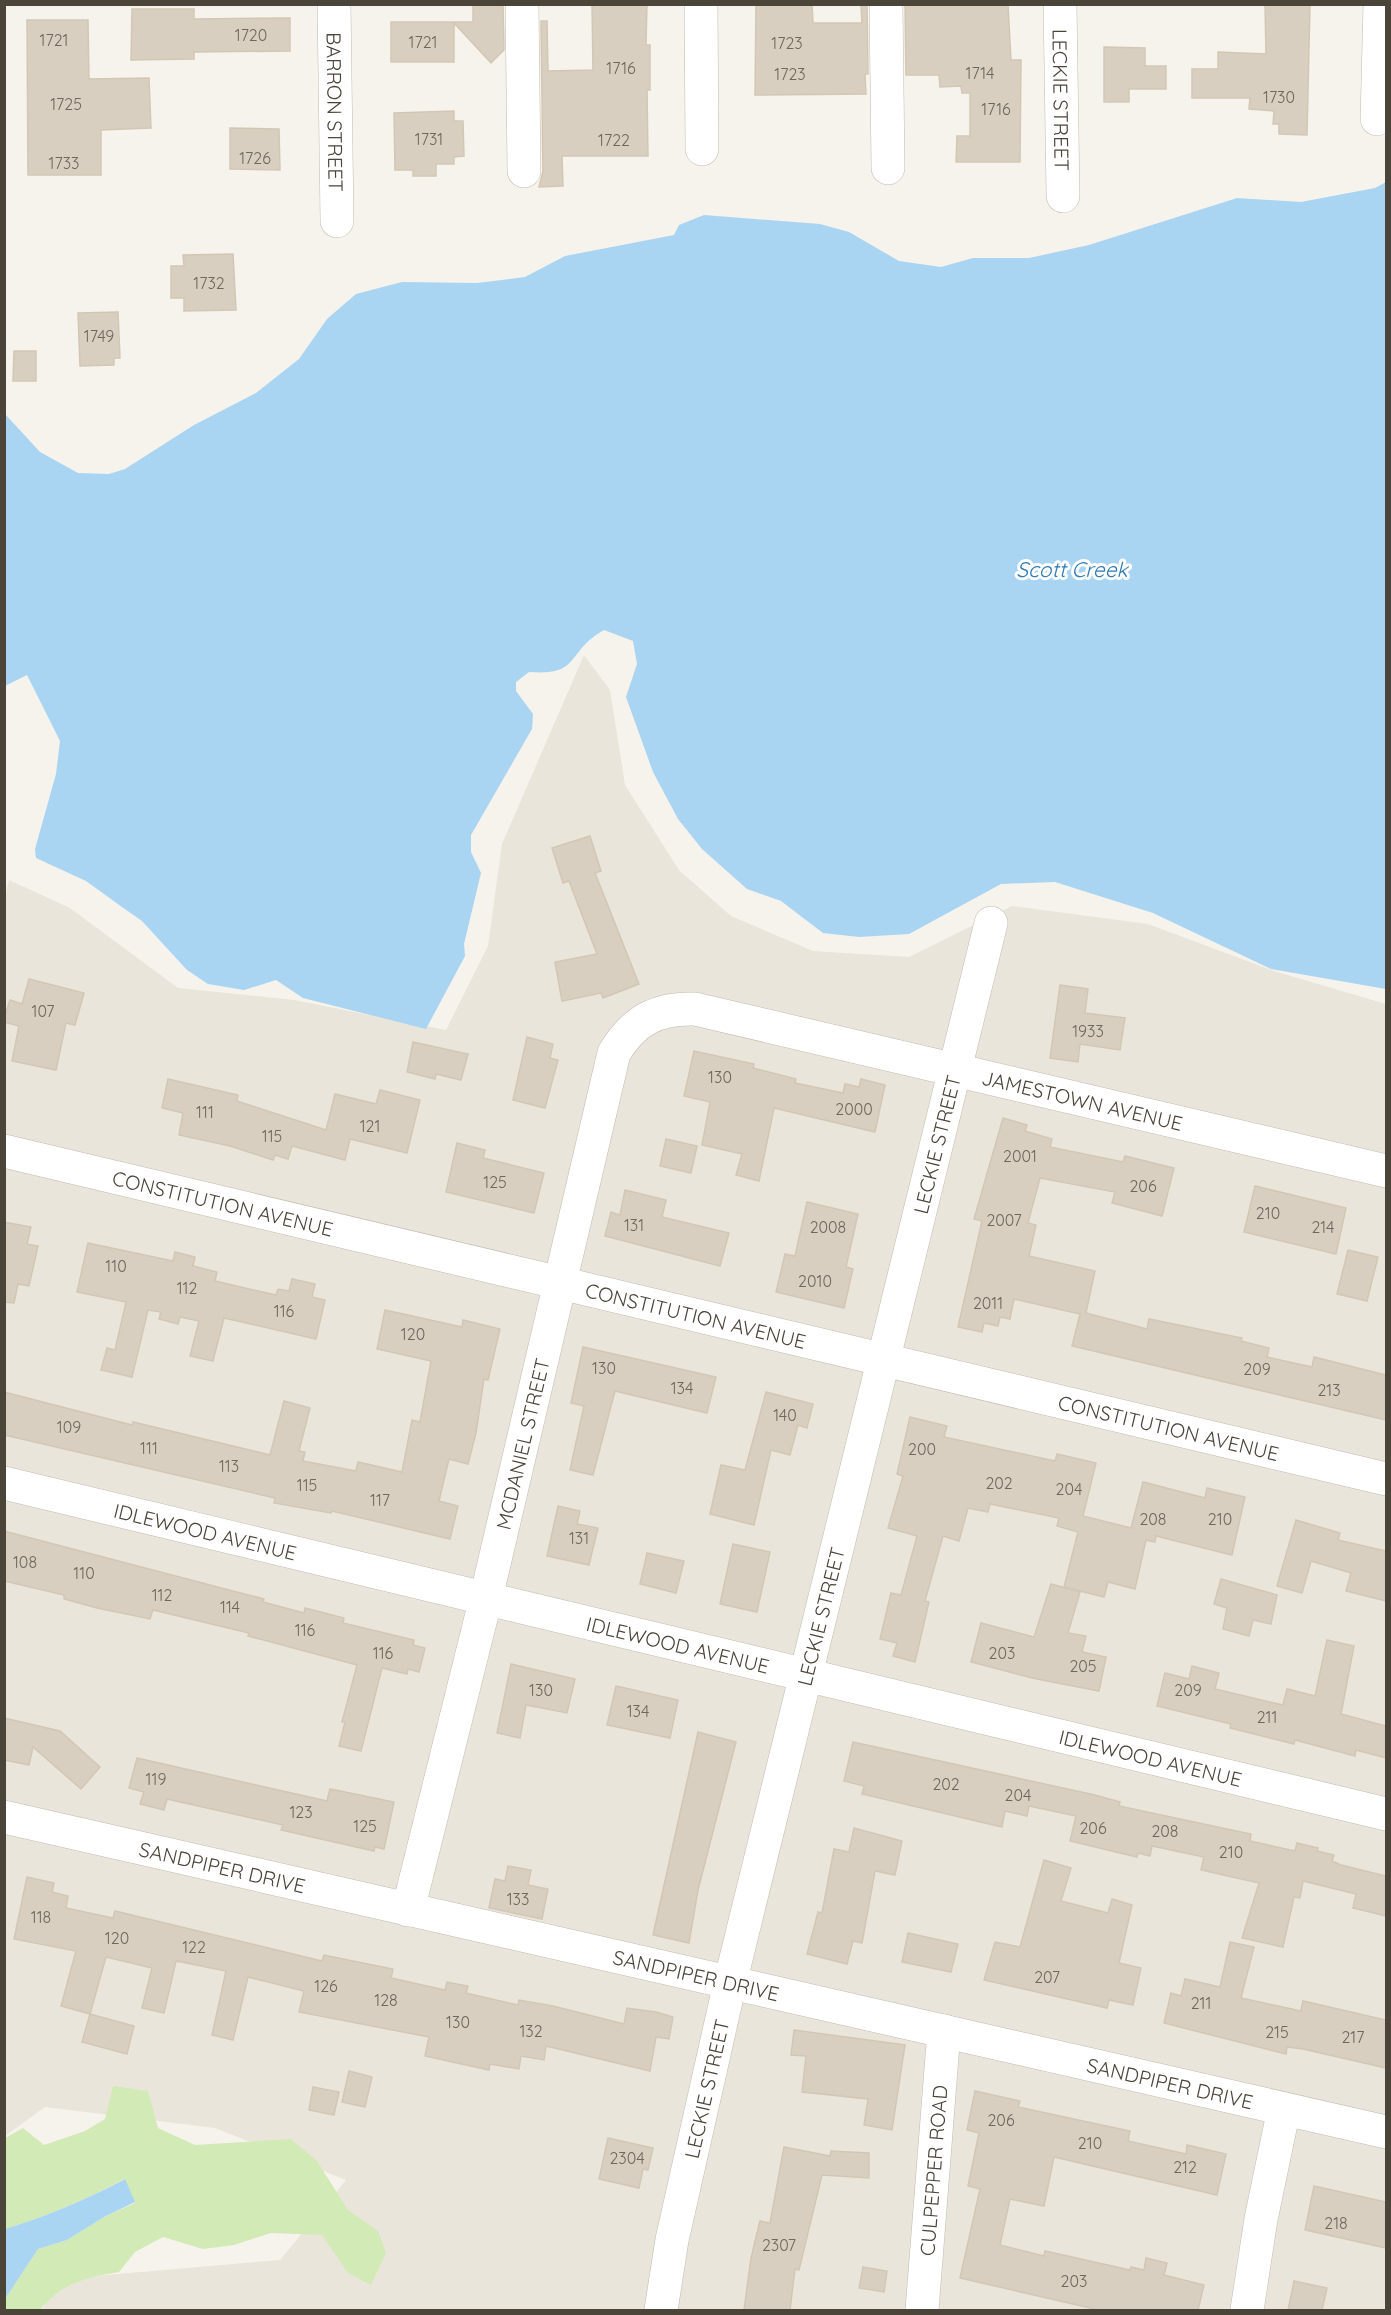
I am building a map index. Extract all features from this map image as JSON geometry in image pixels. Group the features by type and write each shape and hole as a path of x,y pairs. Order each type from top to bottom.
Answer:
{"street":[{"name":"BARRON STREET","path":"334,4 337,221"},
{"path":"522,4 524,171"},
{"path":"701,4 702,149"},
{"path":"886,4 888,168"},
{"name":"LECKIE STREET","path":"1060,4 1063,196"},
{"path":"1377,119 1380,4"},
{"name":"LECKIE STREET","path":"661,2310 672,2240 730,1983 991,923"},
{"name":"JAMESTOWN AVENUE","path":"674,1008 695,1009 955,1068 1386,1171"},
{"name":"MCDANIEL STREET","path":"408,1910 486,1598 614,1053 626,1034 642,1020 674,1008"},
{"name":"CONSTITUTION AVENUE","path":"4,1151 561,1281 1386,1479"},
{"name":"IDLEWOOD AVENUE","path":"4,1483 1386,1814"},
{"name":"SANDPIPER DRIVE","path":"4,1817 1386,2132"},
{"name":"CULPEPPER ROAD","path":"922,2310 944,2031"},
{"path":"1247,2310 1262,2218 1284,2109"}],"shaded area":[{"path":"584,655 610,690 625,785 679,870 731,916 813,951 909,957 1012,906 1148,924 1274,971 1386,1004 1386,2310 42,2310 60,2279 280,2260 346,2180 215,2128 45,2107 5,2136 4,900 9,880 70,908 178,988 294,1000 446,1030 488,946 502,844"}],"green space":[{"path":"113,2086 148,2091 158,2128 195,2145 291,2139 317,2161 348,2210 378,2231 386,2253 371,2285 348,2273 322,2235 271,2233 234,2245 203,2249 163,2237 135,2252 119,2272 66,2287 40,2310 5,2310 5,2299 38,2249 67,2240 104,2217 135,2203 124,2179 66,2207 5,2229 5,2138 23,2128 44,2145 85,2131 105,2119"}],"water":[{"name":"Scott Creek","path":"1386,182 1386,989 1271,969 1153,913 1055,882 1001,884 909,934 859,937 823,933 781,901 747,889 702,849 678,819 653,772 626,697 637,664 633,641 604,630 583,646 566,666 546,672 529,672 516,682 516,691 533,714 532,729 471,835 471,852 481,873 464,944 465,956 426,1029 303,998 276,980 244,990 208,984 187,970 142,921 86,881 36,858 35,849 56,774 60,741 27,675 5,686 5,414 40,452 78,473 109,474 125,469 194,425 256,393 299,359 327,319 356,294 402,282 477,283 525,277 565,256 674,235 679,225 704,215 820,224 849,232 899,261 941,267 973,258 1029,258 1089,245 1237,198 1301,202 1375,188"},
{"path":"125,2179 135,2202 104,2217 67,2240 38,2249 5,2299 5,2229 66,2207"}],"building":[{"path":"473,4 503,4 504,50 491,63 454,23 454,62 391,62 391,22 473,22"},
{"path":"592,4 647,4 646,45 650,45 650,90 647,90 648,156 562,156 563,186 539,187 543,171 541,21 547,21 548,71 593,70"},
{"path":"756,4 812,4 813,23 862,23 861,5 867,5 866,94 755,95"},
{"path":"905,4 1008,4 1011,60 1021,60 1020,162 956,162 957,136 970,136 970,93 962,93 961,86 940,87 939,75 906,75"},
{"path":"1265,4 1310,4 1307,135 1279,134 1279,124 1273,124 1274,111 1249,109 1250,98 1192,98 1192,69 1218,69 1218,52 1266,54"},
{"path":"132,9 194,9 194,19 290,18 290,51 194,52 194,59 131,60"},
{"path":"27,20 88,20 89,79 149,78 151,128 101,130 101,175 28,175"},
{"path":"1104,47 1145,48 1145,66 1166,66 1166,89 1129,89 1129,102 1104,102"},
{"path":"454,111 454,121 463,121 464,156 454,157 454,164 436,164 436,176 413,176 413,170 395,170 394,113"},
{"path":"230,128 279,129 280,170 230,169"},
{"path":"233,254 236,310 184,311 184,298 171,298 171,266 184,266 183,255"},
{"path":"118,312 120,358 114,358 114,365 80,366 78,313"},
{"path":"14,351 36,351 36,381 13,381"},
{"path":"590,836 601,871 595,873 639,984 603,998 601,993 562,1001 555,962 597,954 569,881 563,883 552,848"},
{"path":"29,979 84,993 75,1025 66,1023 56,1070 12,1061 19,1026 4,1022 4,1019 10,1000 22,1004"},
{"path":"1060,985 1088,989 1085,1013 1125,1018 1120,1050 1080,1044 1078,1062 1050,1058"},
{"path":"527,1037 553,1044 550,1058 558,1060 545,1108 513,1100"},
{"path":"413,1042 468,1054 461,1080 436,1074 435,1079 407,1072"},
{"path":"694,1051 754,1064 753,1068 796,1079 795,1083 843,1093 845,1084 859,1087 861,1079 885,1085 875,1132 774,1108 759,1181 736,1175 742,1154 702,1145 710,1102 684,1096"},
{"path":"168,1079 238,1095 237,1101 326,1130 335,1094 376,1104 380,1090 420,1100 407,1153 350,1139 345,1160 292,1146 288,1159 275,1155 273,1160 230,1146 179,1135 183,1113 162,1108"},
{"path":"1003,1118 1027,1125 1025,1131 1052,1139 1050,1147 1123,1162 1125,1156 1174,1168 1162,1216 1112,1203 1115,1192 1040,1178 1028,1223 1036,1225 1029,1256 1095,1271 1086,1313 1147,1329 1149,1319 1242,1338 1241,1341 1269,1348 1267,1357 1312,1367 1314,1357 1386,1375 1386,1420 1072,1346 1080,1314 1014,1299 1010,1319 1000,1317 998,1326 984,1323 982,1332 958,1327 982,1221 974,1219"},
{"path":"666,1139 697,1146 691,1173 660,1166"},
{"path":"457,1143 485,1150 483,1158 544,1173 534,1213 446,1192"},
{"path":"1255,1186 1346,1208 1336,1254 1244,1232"},
{"path":"625,1190 666,1200 662,1217 729,1233 720,1266 605,1236 611,1212 620,1215"},
{"path":"807,1202 858,1214 846,1267 853,1269 844,1308 776,1292 785,1254 795,1256"},
{"path":"4,1222 31,1227 27,1244 38,1246 29,1286 18,1284 14,1303 4,1302"},
{"path":"88,1243 173,1261 175,1252 195,1257 193,1266 217,1272 215,1281 276,1295 278,1289 289,1291 292,1279 315,1284 312,1297 325,1300 316,1339 224,1318 213,1361 190,1356 199,1321 180,1317 178,1324 159,1319 161,1312 148,1310 132,1377 101,1370 107,1348 115,1350 126,1302 77,1292"},
{"path":"1348,1250 1378,1257 1367,1301 1337,1294"},
{"path":"385,1310 462,1327 463,1320 500,1329 488,1380 484,1379 476,1433 468,1464 449,1459 439,1501 458,1506 450,1539 332,1511 331,1513 274,1503 275,1498 4,1435 4,1392 132,1425 133,1422 270,1455 284,1401 310,1408 299,1451 305,1452 303,1461 356,1471 358,1462 402,1472 412,1420 420,1422 431,1361 377,1349"},
{"path":"583,1347 716,1377 707,1413 615,1391 593,1475 570,1470 584,1406 571,1403"},
{"path":"766,1392 813,1404 807,1428 798,1425 790,1455 771,1450 754,1525 710,1514 721,1465 745,1470"},
{"path":"910,1417 947,1426 944,1437 1055,1461 1057,1454 1096,1463 1083,1516 1131,1528 1143,1482 1205,1498 1207,1488 1245,1497 1232,1555 1156,1536 1155,1542 1146,1540 1135,1589 1108,1582 1104,1597 1064,1587 1078,1532 1057,1526 1059,1518 990,1504 988,1512 968,1508 959,1541 943,1536 925,1601 929,1602 915,1662 893,1656 897,1643 880,1639 891,1593 901,1595 917,1536 888,1528 903,1476 897,1474"},
{"path":"558,1506 580,1511 577,1524 598,1528 589,1565 547,1556"},
{"path":"1296,1520 1340,1533 1338,1540 1386,1551 1386,1601 1346,1591 1351,1573 1311,1561 1302,1593 1277,1586"},
{"path":"4,1531 264,1599 263,1602 304,1613 305,1608 344,1618 343,1623 414,1640 413,1645 425,1648 419,1672 408,1669 407,1674 382,1668 361,1751 339,1746 345,1722 342,1722 357,1665 248,1636 249,1633 153,1610 150,1619 97,1608 64,1599 64,1595 4,1581"},
{"path":"733,1544 770,1552 757,1612 720,1604"},
{"path":"647,1553 684,1561 676,1593 640,1584"},
{"path":"1221,1579 1277,1595 1271,1624 1253,1620 1249,1636 1223,1629 1227,1608 1214,1604"},
{"path":"1051,1584 1080,1592 1068,1633 1086,1636 1082,1652 1106,1657 1099,1691 1032,1678 971,1662 981,1623 1034,1637"},
{"path":"1327,1640 1354,1646 1341,1714 1386,1726 1386,1758 1356,1750 1355,1756 1295,1740 1294,1744 1230,1728 1231,1724 1157,1706 1165,1673 1189,1679 1192,1666 1219,1673 1215,1689 1283,1705 1287,1689 1315,1696"},
{"path":"511,1664 575,1679 567,1713 526,1705 520,1738 497,1733"},
{"path":"616,1686 678,1700 670,1738 607,1725"},
{"path":"4,1718 60,1731 100,1767 81,1789 33,1747 29,1765 4,1760"},
{"path":"698,1732 736,1742 698,1890 689,1943 653,1935"},
{"path":"853,1742 1095,1795 1120,1802 1119,1806 1251,1834 1250,1841 1295,1851 1297,1843 1318,1848 1317,1851 1334,1855 1332,1861 1341,1865 1386,1876 1386,1916 1353,1908 1356,1894 1303,1881 1300,1898 1294,1897 1283,1947 1242,1938 1259,1883 1201,1870 1204,1857 1152,1846 1150,1856 1138,1853 1137,1857 1070,1841 1076,1816 1029,1806 1027,1816 1005,1811 1002,1827 862,1794 864,1786 844,1781"},
{"path":"137,1758 327,1801 330,1789 394,1802 384,1849 375,1847 374,1851 281,1830 283,1825 167,1799 164,1810 140,1804 144,1792 129,1788"},
{"path":"854,1828 902,1841 895,1875 875,1871 862,1943 853,1941 847,1964 807,1954 818,1912 822,1913 834,1849 849,1852"},
{"path":"1044,1860 1071,1868 1061,1901 1108,1913 1112,1899 1132,1905 1119,1963 1141,1968 1133,2005 1109,2000 1107,2008 984,1980 995,1942 1020,1947"},
{"path":"508,1866 531,1870 528,1885 548,1889 542,1919 489,1908 495,1879 505,1881"},
{"path":"27,1877 54,1883 52,1892 68,1896 66,1908 113,1918 115,1911 322,1961 324,1955 393,1969 391,1978 445,1990 447,1982 468,1986 466,1993 518,2005 519,2000 553,2006 624,2024 627,2008 656,2012 673,2017 669,2039 656,2037 650,2071 546,2046 544,2060 521,2056 519,2069 490,2064 489,2070 425,2056 429,2037 299,2012 304,1991 248,1977 233,2040 212,2035 226,1971 176,1961 164,2013 142,2008 152,1968 106,1957 90,2014 61,2006 76,1951 14,1939"},
{"path":"908,1933 958,1944 951,1972 902,1962"},
{"path":"1230,1942 1254,1947 1241,1998 1301,2011 1303,2001 1386,2020 1386,2068 1303,2049 1287,2047 1286,2054 1164,2023 1171,1993 1181,1996 1185,1979 1220,1987"},
{"path":"90,2014 134,2026 127,2054 82,2042"},
{"path":"794,2030 905,2045 892,2130 864,2125 868,2099 802,2092 806,2056 791,2055"},
{"path":"349,2071 372,2077 365,2107 342,2102"},
{"path":"313,2087 339,2092 334,2115 309,2110"},
{"path":"975,2091 1020,2101 1018,2107 1130,2131 1128,2141 1186,2154 1187,2145 1226,2154 1217,2195 1054,2157 1044,2206 1010,2199 1000,2245 1044,2256 1045,2251 1130,2270 1131,2267 1144,2270 1146,2258 1167,2263 1164,2275 1204,2285 1198,2310 1099,2310 960,2278 980,2189 968,2186 979,2133 967,2130"},
{"path":"608,2138 653,2148 648,2170 643,2169 639,2188 599,2179"},
{"path":"784,2147 830,2156 831,2151 869,2153 869,2178 822,2175 799,2270 795,2269 790,2310 744,2310 751,2258 760,2221 770,2223"},
{"path":"1314,2186 1386,2202 1386,2248 1305,2230"},
{"path":"863,2267 887,2271 884,2292 859,2288"},
{"path":"1294,2281 1327,2288 1322,2310 1288,2310"}]}
